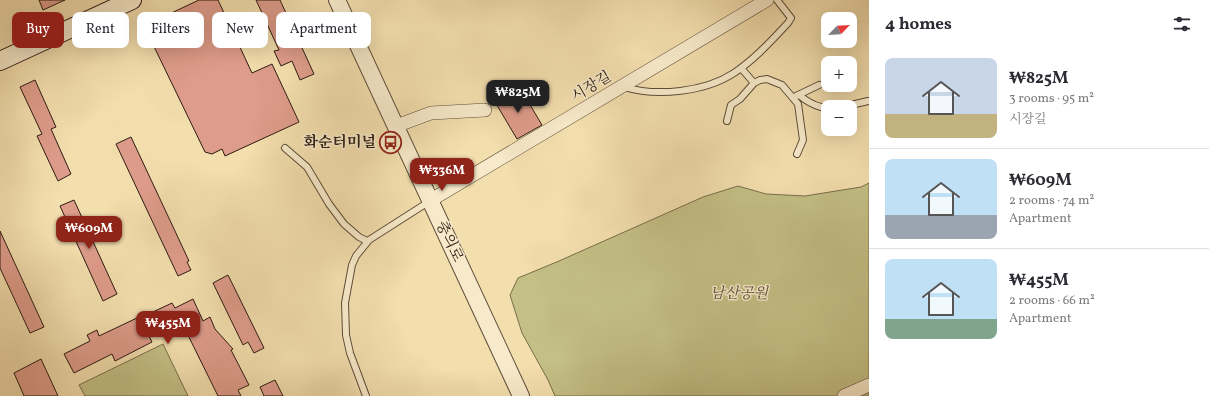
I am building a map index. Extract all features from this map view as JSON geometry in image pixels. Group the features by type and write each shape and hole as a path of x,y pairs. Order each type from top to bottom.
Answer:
{"main road":[{"path":"0,61 132,0"}],"street":[{"name":"충의로","path":"337,0 431,200 517,395"},
{"name":"시장길","path":"431,200 767,0"},
{"path":"396,126 431,113 485,110"},
{"path":"844,396 869,385"}],"lane":[{"path":"622,86 647,92 673,92 701,87 721,81 741,68 788,23 791,18 777,0"},
{"path":"741,68 754,83"},
{"path":"727,121 731,105 740,99 754,83 767,79 773,80 782,85 796,97 821,107 855,104 868,101"},
{"path":"796,97 819,85"},
{"path":"796,97 803,135 803,140 797,154"},
{"path":"285,148 307,167 329,204 344,224 359,237 367,241"},
{"path":"366,396 350,353 346,335 345,316 347,290 352,265 356,256 367,241 431,200"}],"green space":[{"name":"남산공원","path":"869,183 869,396 555,396 548,380 522,333 510,295 518,278 703,197 738,186 766,194 805,196 861,187"},
{"path":"163,344 188,396 85,396 79,385"}],"building":[{"path":"39,0 65,0 43,10"},
{"path":"199,0 218,0 224,12 212,12 212,48 240,48 252,73 272,64 299,122 225,156 222,149 212,154 205,152 155,48 204,48 204,12 174,12"},
{"path":"256,0 280,0 286,12 276,12 276,43 268,26 268,12 262,12"},
{"path":"278,48 302,48 314,74 300,80 292,61 281,66 274,51 279,50"},
{"path":"35,80 56,127 51,129 71,174 58,181 37,136 42,134 20,87"},
{"path":"512,92 523,93 542,125 517,139 495,102"},
{"path":"131,137 189,261 187,262 191,270 178,276 116,144"},
{"path":"74,200 117,294 103,301 60,206"},
{"path":"0,231 44,327 30,333 0,268"},
{"path":"228,275 264,348 254,353 248,342 243,345 213,283"},
{"path":"193,299 203,321 210,317 215,329 233,349 231,350 249,385 238,390 241,396 218,396 182,323 171,328 166,327 149,336 152,342 115,361 112,354 74,373 64,354 90,341 87,335 97,330 99,336 172,303 175,308"},
{"path":"41,359 58,396 24,396 14,373"},
{"path":"275,380 283,396 264,396 260,387"}],"place":[{"name":"화순터미널","path":"391,142"}]}
